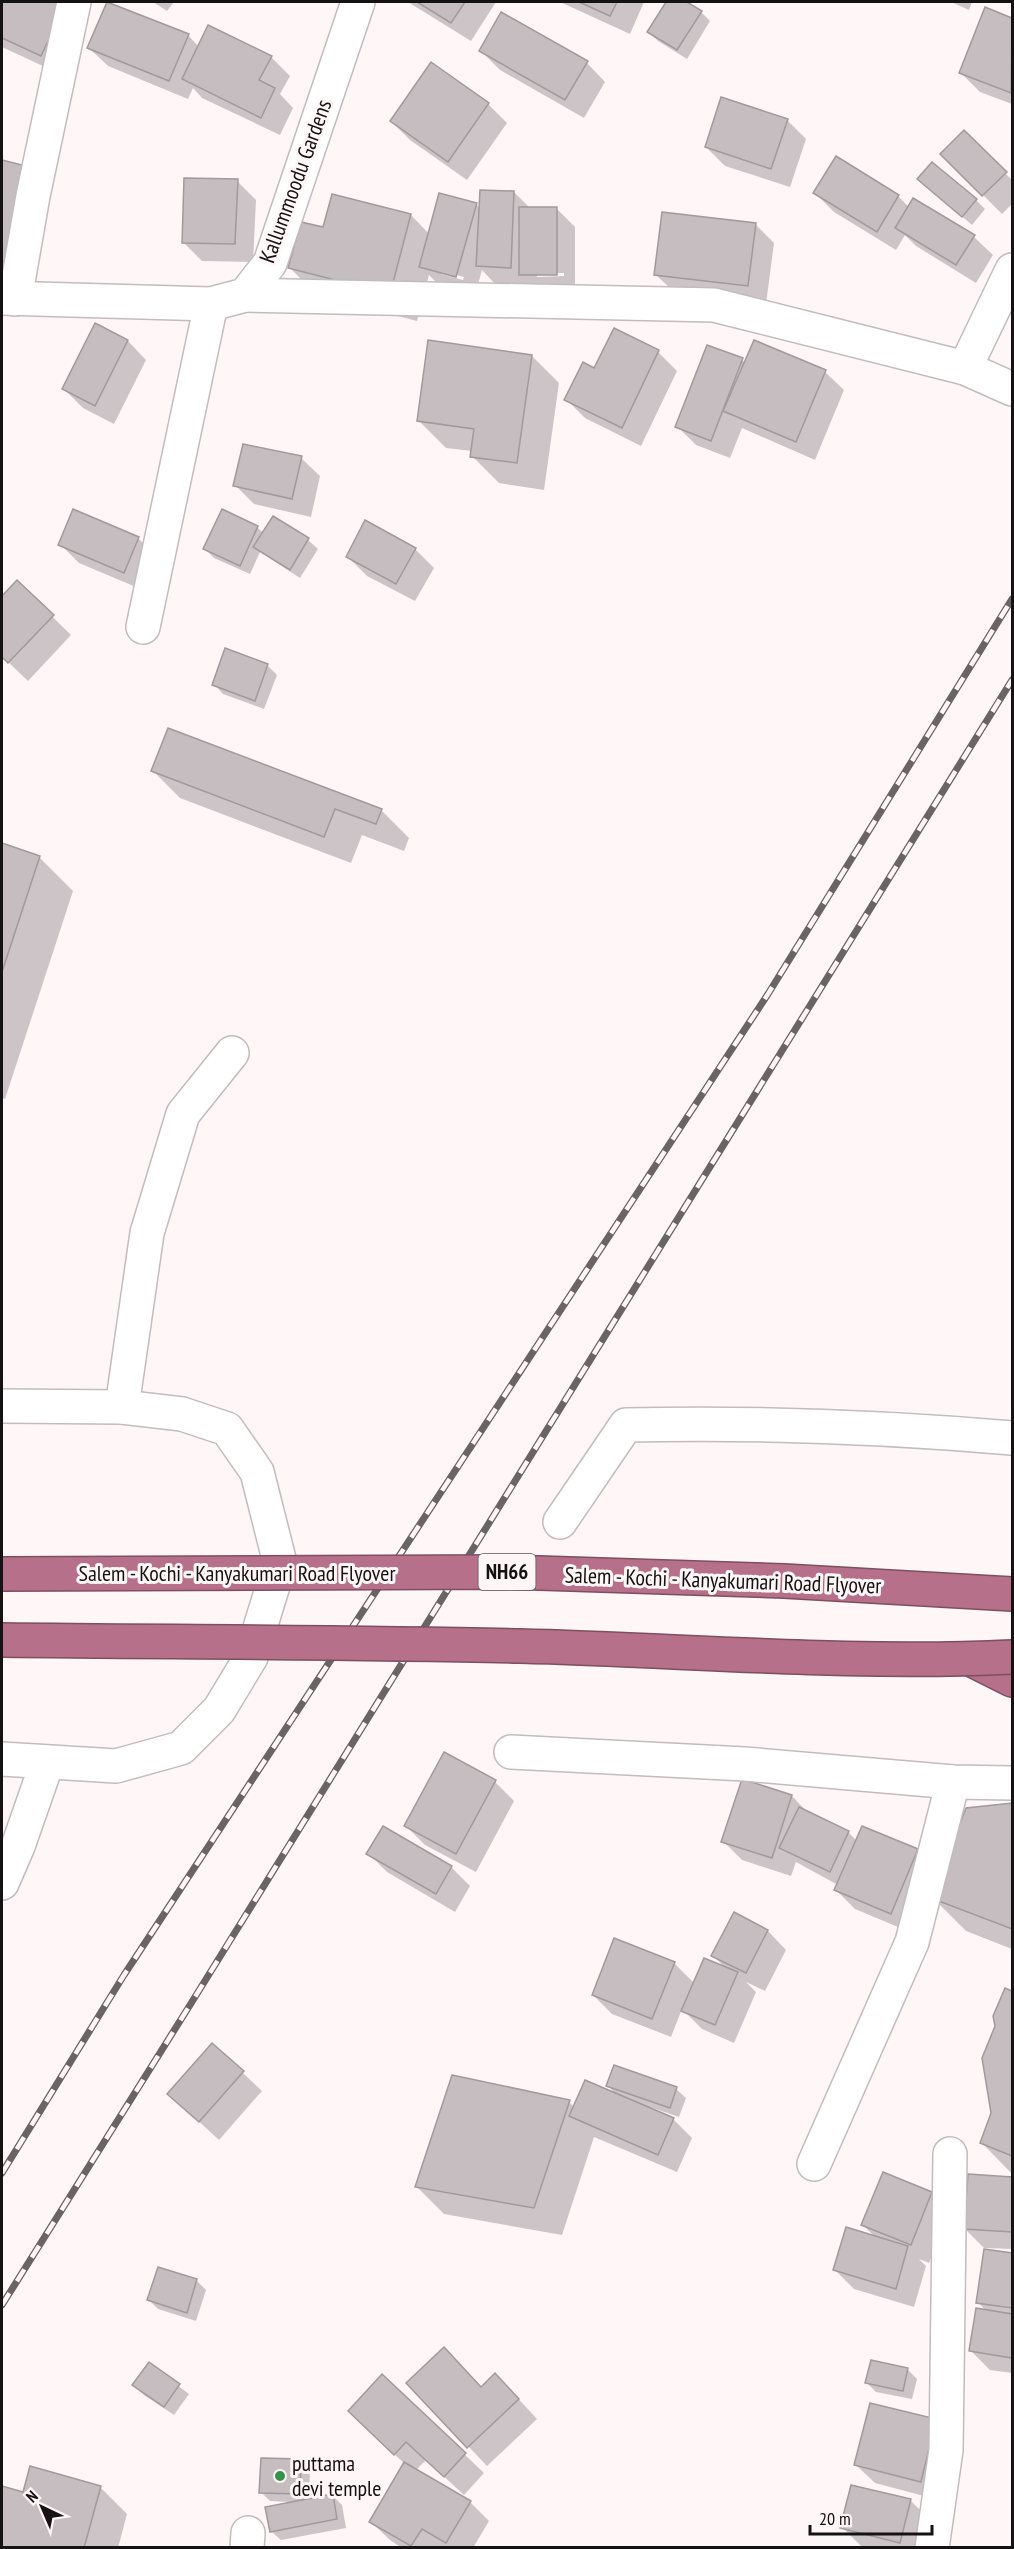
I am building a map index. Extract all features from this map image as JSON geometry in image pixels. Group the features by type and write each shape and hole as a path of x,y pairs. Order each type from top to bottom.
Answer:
{"highway":[{"name":"Salem - Kochi - Kanyakumari Road Flyover","path":"2,1574 505,1572 784,1581 1012,1593"},
{"path":"2,1640 521,1646 804,1657 970,1659 1012,1657"},
{"path":"970,1659 1012,1680"}],"street":[{"path":"74,2 33,196 8,299 212,304 245,295 714,305 965,368 1012,389"},
{"name":"Kallummoodu Gardens","path":"245,295 270,263 358,2"},
{"path":"965,368 1012,270"},
{"path":"143,627 212,304"},
{"path":"122,1407 147,1233 183,1114 232,1053"},
{"path":"2,1406 122,1407 182,1414 227,1429 257,1472 280,1563 251,1657 219,1710 181,1748 116,1766 2,1759"},
{"path":"560,1522 626,1425 728,1423 926,1431 1012,1438"},
{"path":"511,1752 745,1764 953,1782 1012,1783"},
{"path":"2,1883 18,1846 47,1763"},
{"path":"814,2164 912,1942 953,1782"},
{"path":"932,2547 946,2450 950,2154"}],"building":[{"path":"2,2 66,2 41,56 2,38"},
{"path":"107,2 189,34 169,81 87,48"},
{"path":"417,2 465,2 451,23"},
{"path":"579,2 617,2 610,16"},
{"path":"666,2 687,2 702,11 677,50 647,32"},
{"path":"985,7 1012,18 1011,93 959,73"},
{"path":"501,12 588,61 565,100 479,51"},
{"path":"208,25 272,56 259,80 275,88 261,118 182,79"},
{"path":"431,62 489,103 448,162 390,121"},
{"path":"721,97 788,119 771,169 705,147"},
{"path":"964,130 1007,172 982,196 940,154"},
{"path":"836,156 899,195 877,232 813,193"},
{"path":"2,160 30,167 2,284"},
{"path":"932,162 977,199 962,217 917,179"},
{"path":"184,178 238,179 235,244 182,243"},
{"path":"480,190 514,191 511,268 476,266"},
{"path":"439,193 477,203 456,277 419,267"},
{"path":"332,194 411,214 390,294 288,268 301,222 323,227"},
{"path":"913,198 975,235 956,265 895,228"},
{"path":"519,207 557,207 557,275 519,275"},
{"path":"662,212 756,223 748,286 654,275"},
{"path":"95,323 128,340 95,406 62,389"},
{"path":"614,328 659,350 622,428 564,400 583,362 594,368"},
{"path":"428,340 532,355 517,463 470,457 474,429 417,421"},
{"path":"754,340 826,370 796,442 723,411"},
{"path":"707,345 743,358 711,441 675,427"},
{"path":"243,444 302,456 292,499 233,486"},
{"path":"73,509 139,537 124,573 58,545"},
{"path":"222,509 258,526 240,566 203,549"},
{"path":"273,516 309,538 290,570 253,547"},
{"path":"365,520 416,548 396,584 346,557"},
{"path":"17,580 54,615 8,663 2,657 2,596"},
{"path":"225,648 268,664 255,701 212,685"},
{"path":"168,728 382,809 376,824 335,809 324,837 151,771"},
{"path":"2,843 40,856 2,972"},
{"path":"444,1752 496,1780 456,1854 404,1826"},
{"path":"742,1779 792,1795 772,1858 721,1842"},
{"path":"1012,1803 1012,1929 931,1898 966,1808"},
{"path":"799,1807 849,1831 830,1872 779,1848"},
{"path":"383,1826 452,1866 436,1894 366,1854"},
{"path":"862,1826 918,1849 891,1914 834,1890"},
{"path":"734,1912 768,1930 746,1973 711,1956"},
{"path":"614,1938 675,1962 652,2019 592,1995"},
{"path":"704,1958 738,1972 715,2025 681,2011"},
{"path":"1005,1988 1012,1991 1012,2156 980,2143 991,2113 982,2058 995,2026 993,2016"},
{"path":"212,2043 244,2071 199,2122 167,2094"},
{"path":"614,2065 677,2087 670,2108 606,2086"},
{"path":"452,2075 570,2100 534,2208 415,2187"},
{"path":"585,2080 674,2118 658,2155 569,2116"},
{"path":"883,2172 932,2192 911,2245 861,2225"},
{"path":"968,2174 1012,2177 1012,2232 964,2229"},
{"path":"846,2227 908,2246 896,2289 833,2270"},
{"path":"984,2249 1012,2253 1012,2308 976,2303"},
{"path":"158,2267 197,2279 187,2313 147,2300"},
{"path":"976,2308 1012,2314 1012,2358 969,2351"},
{"path":"444,2347 481,2387 495,2373 519,2399 467,2448 406,2383"},
{"path":"871,2360 908,2368 903,2391 865,2383"},
{"path":"149,2362 180,2384 164,2407 132,2385"},
{"path":"382,2374 466,2453 444,2477 406,2442 394,2455 348,2411"},
{"path":"870,2403 936,2419 921,2482 854,2465"},
{"name":"puttama devi temple","path":"261,2458 301,2459 300,2494 259,2493"},
{"path":"404,2462 471,2501 446,2543 422,2529 411,2546 369,2522"},
{"path":"30,2466 101,2486 84,2548 2,2548 2,2486 23,2492"},
{"path":"851,2485 911,2499 900,2543 840,2528"},
{"path":"333,2494 337,2519 270,2532 265,2507"}],"railway":[{"path":"2,2173 124,1975 768,994 1012,599"},
{"path":"2,2305 1012,680"}],"place":[{"name":"puttama devi temple","path":"280,2476"}]}
